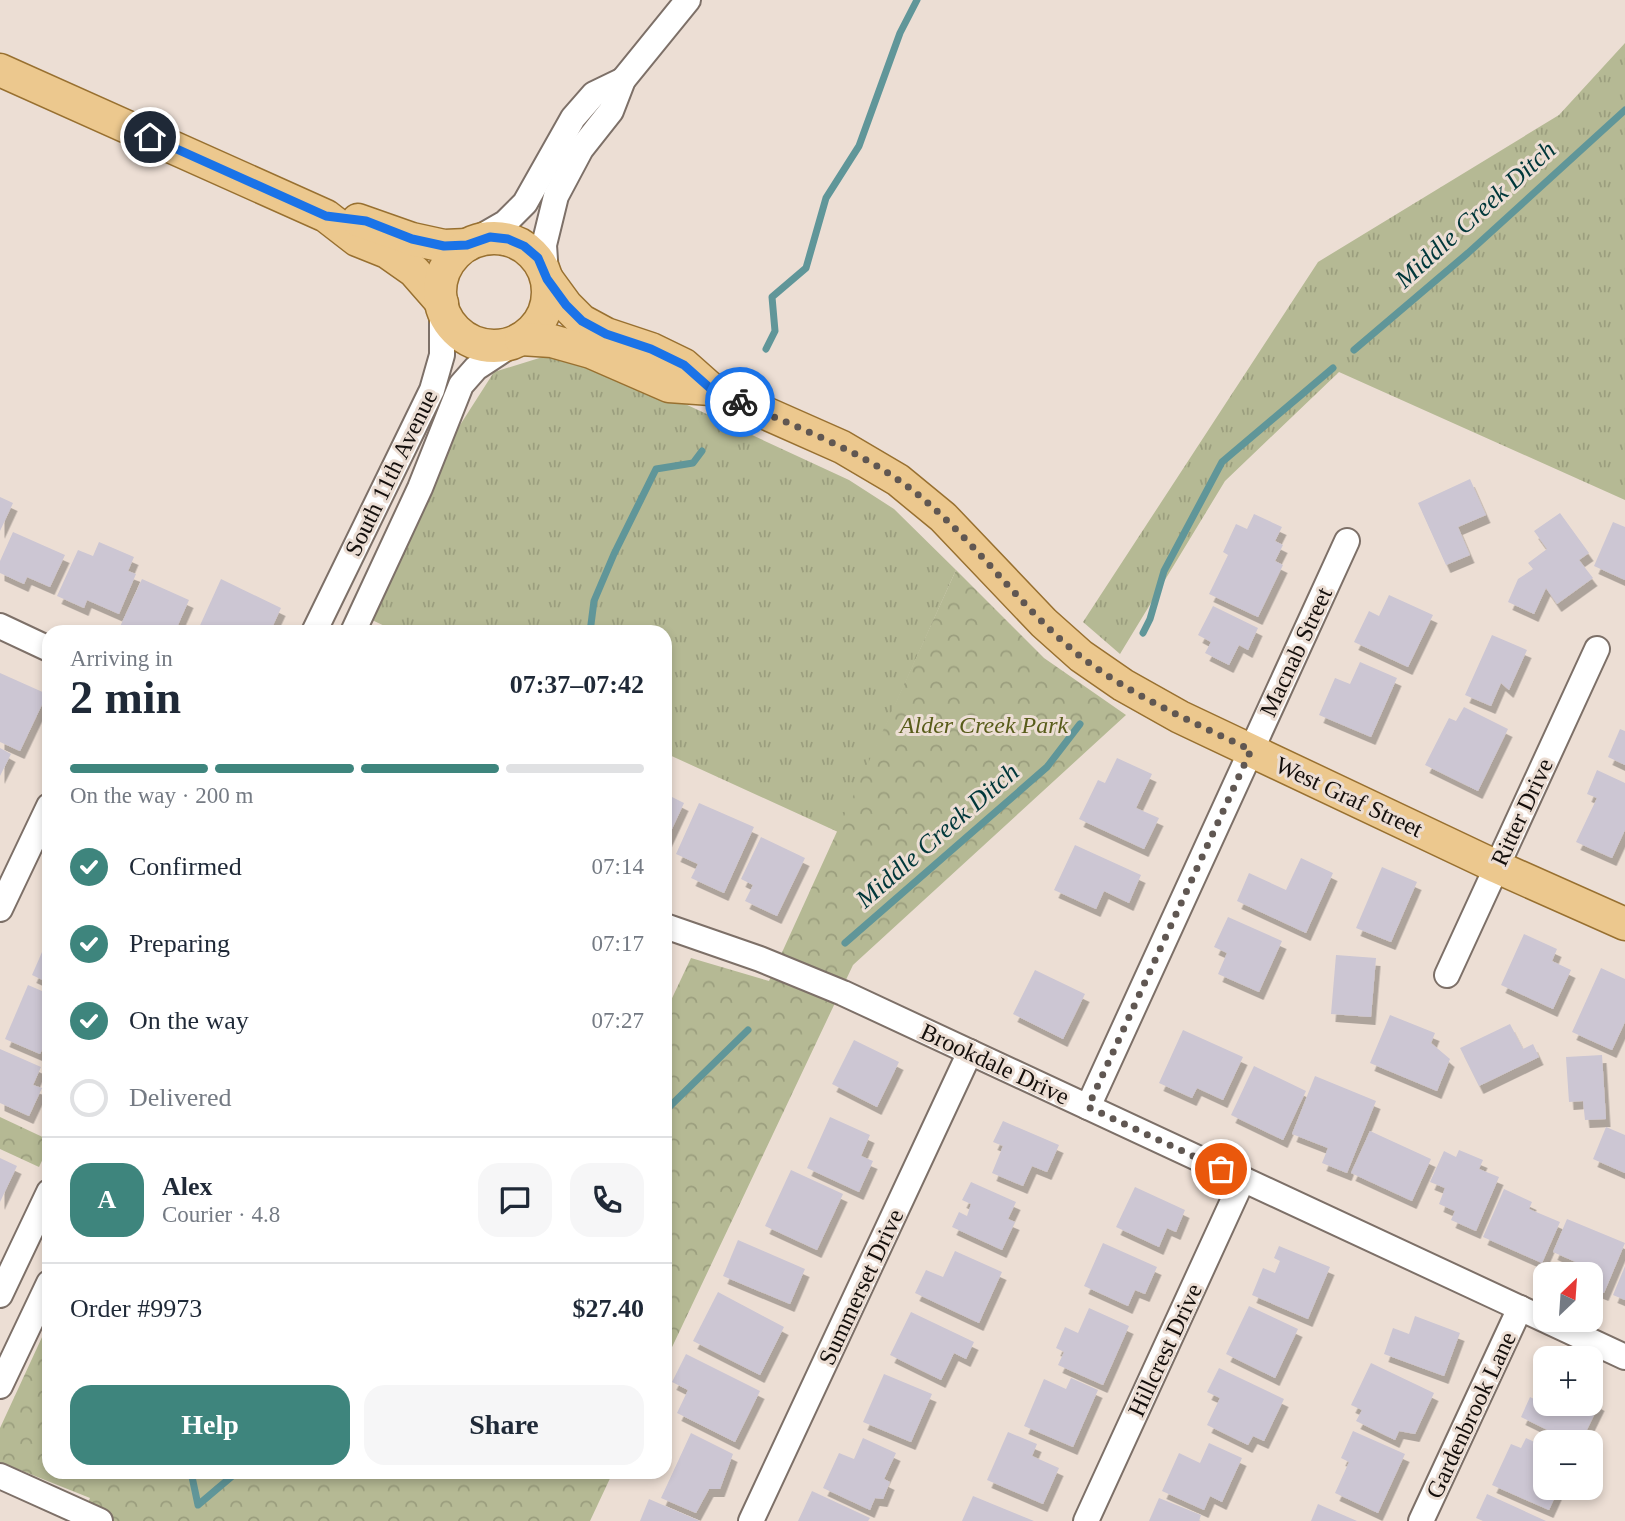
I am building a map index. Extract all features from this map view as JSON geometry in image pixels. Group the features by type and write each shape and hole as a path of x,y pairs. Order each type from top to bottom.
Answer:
{"main road":[{"name":"West Graf Street","path":"0,70 326,216 357,240 387,252 414,271 442,305 450,324 463,337 479,344 497,346 518,341 552,341 591,352 669,386 711,389"},
{"name":"West Graf Street","path":"326,216 366,221 412,239 444,246 490,237 508,239 524,246 538,258 566,305 582,321 606,334 651,349 684,365 711,389 842,447 898,480 943,517 1044,623 1081,656 1123,685 1180,717 1625,925"},
{"path":"442,305 442,277 448,262 470,243"},
{"path":"518,341 540,322 547,307 547,277"}],"street":[{"path":"547,277 544,246 556,196 581,149 611,111 622,79 688,0"},
{"path":"470,243 505,223 525,203 573,118 594,94 622,79"},
{"name":"South 11th Avenue","path":"317,625 432,390 442,355 442,305"},
{"name":"South 11th Avenue","path":"357,625 420,488 461,384 476,368 518,341"},
{"name":"Macnab Street","path":"1088,1107 1347,541"},
{"path":"0,626 42,646"},
{"name":"Ritter Drive","path":"1447,975 1597,649"},
{"path":"0,909 42,821"},
{"name":"Brookdale Drive","path":"672,929 843,993 1625,1357"},
{"name":"Summerset Drive","path":"751,1521 970,1052"},
{"name":"Hillcrest Drive","path":"1086,1521 1243,1179"},
{"path":"0,1296 42,1207"},
{"path":"0,1386 42,1298"},
{"name":"Gardenbrook Lane","path":"1421,1521 1520,1308"},
{"path":"0,1476 100,1521"}],"green space":[{"path":"1625,43 1625,500 1339,372 1225,481 1120,654 1083,622 1318,262 1559,115"},
{"path":"549,355 590,360 849,480 894,509 956,570 838,832 672,756 672,625 382,625 370,619 453,436 494,372"},
{"name":"Alder Creek Park","path":"956,570 1044,658 1126,715 853,965 672,1347 672,998 691,958 769,981"},
{"path":"0,1117 42,1137 42,1161 39,1167 0,1149"},
{"path":"42,1337 42,1479 0,1462 0,1428"},
{"path":"42,1479 610,1479 590,1521 80,1521 90,1498"}],"building":[{"path":"1470,479 1486,515 1458,527 1470,555 1446,565 1418,503"},
{"path":"0,497 13,503 0,531"},
{"path":"1560,513 1589,553 1579,560 1593,578 1557,604 1546,588 1534,614 1508,602 1518,579 1533,569 1528,563 1547,549 1534,531"},
{"path":"1254,514 1282,527 1275,541 1283,545 1275,561 1283,565 1258,617 1209,594 1228,555 1223,552 1236,524 1247,529"},
{"path":"1613,522 1625,527 1625,580 1594,566"},
{"path":"13,532 65,555 50,587 27,577 24,584 0,573 0,561"},
{"path":"99,542 134,557 128,571 136,574 119,614 87,600 84,608 57,596 78,550 93,556"},
{"path":"142,579 189,600 178,625 121,625"},
{"path":"221,579 281,608 273,625 200,625"},
{"path":"1389,595 1433,615 1408,667 1354,642 1369,611 1379,616"},
{"path":"1213,606 1258,628 1248,650 1239,645 1229,665 1205,653 1211,642 1198,635"},
{"path":"1492,635 1527,650 1509,690 1501,683 1491,706 1465,695"},
{"path":"1360,662 1397,678 1371,737 1319,715 1335,678 1350,684"},
{"path":"0,673 42,692 42,705 20,751 0,742"},
{"path":"1464,707 1508,729 1478,791 1425,765 1449,718 1456,721"},
{"path":"1620,729 1625,731 1625,765 1608,757"},
{"path":"0,748 11,754 0,776"},
{"path":"1117,758 1152,774 1136,808 1159,818 1144,849 1079,819 1098,780 1105,783"},
{"path":"1597,770 1625,783 1625,830 1612,858 1576,842 1597,798 1587,794"},
{"path":"672,797 684,803 672,829"},
{"path":"699,803 754,827 724,893 691,878 698,864 676,854"},
{"path":"761,837 805,858 777,916 745,901 753,885 741,879"},
{"path":"1075,845 1141,875 1129,903 1104,891 1096,909 1054,890"},
{"path":"1301,858 1333,873 1306,933 1237,901 1249,873 1286,890"},
{"path":"1382,867 1417,882 1391,942 1356,928"},
{"path":"1228,917 1282,941 1259,992 1218,974 1227,953 1214,947"},
{"path":"1524,934 1557,949 1552,961 1571,970 1553,1009 1501,985"},
{"path":"42,952 42,980 32,975"},
{"path":"1336,955 1376,958 1371,1017 1331,1014"},
{"path":"1601,968 1625,979 1625,1022 1612,1050 1572,1032"},
{"path":"1035,970 1085,994 1063,1039 1013,1014"},
{"path":"28,985 42,991 40,1054 5,1039"},
{"path":"1390,1015 1435,1033 1431,1043 1450,1059 1437,1091 1370,1063"},
{"path":"1510,1024 1523,1049 1533,1044 1539,1057 1479,1086 1460,1048"},
{"path":"1183,1030 1243,1057 1223,1100 1197,1088 1192,1098 1159,1083"},
{"path":"854,1040 899,1062 877,1107 832,1084"},
{"path":"0,1049 41,1067 33,1085 42,1088 29,1116 0,1103"},
{"path":"1602,1055 1606,1119 1585,1120 1583,1101 1569,1102 1566,1057"},
{"path":"1254,1066 1306,1091 1283,1140 1231,1115"},
{"path":"1315,1076 1376,1101 1347,1173 1322,1163 1328,1148 1292,1134"},
{"path":"830,1117 870,1135 861,1156 873,1161 859,1192 807,1168"},
{"path":"1003,1121 1059,1145 1047,1172 1032,1166 1023,1186 992,1173 1003,1146 993,1142"},
{"path":"1606,1127 1625,1135 1625,1173 1593,1159"},
{"path":"1370,1131 1431,1159 1412,1201 1351,1173"},
{"path":"1459,1150 1483,1160 1479,1169 1499,1177 1476,1231 1451,1220 1455,1211 1439,1204 1445,1188 1430,1182 1444,1151 1456,1157"},
{"path":"0,1158 17,1166 0,1202"},
{"path":"791,1170 843,1194 817,1250 765,1226"},
{"path":"971,1182 1016,1202 1008,1219 1015,1222 1002,1250 952,1227 959,1212 967,1216 971,1204 962,1200"},
{"path":"1135,1187 1185,1210 1176,1232 1167,1228 1159,1247 1116,1227"},
{"path":"1504,1189 1532,1202 1529,1209 1560,1222 1542,1262 1483,1237"},
{"path":"1567,1219 1625,1243 1604,1293 1603,1262 1576,1262 1553,1252"},
{"path":"738,1240 805,1269 790,1304 723,1276"},
{"path":"1103,1243 1157,1267 1145,1294 1135,1290 1128,1306 1084,1286"},
{"path":"1279,1246 1330,1267 1308,1319 1252,1295 1263,1268 1275,1273 1280,1261 1274,1258"},
{"path":"955,1251 1002,1272 979,1323 915,1293 926,1270 943,1277"},
{"path":"1625,1266 1625,1300 1613,1295"},
{"path":"718,1292 784,1327 760,1375 693,1341"},
{"path":"1249,1306 1298,1329 1275,1378 1226,1354"},
{"path":"1089,1308 1129,1326 1103,1385 1058,1365 1064,1352 1056,1348 1065,1327 1078,1333"},
{"path":"911,1312 974,1342 966,1359 954,1353 941,1380 890,1355"},
{"path":"1415,1316 1460,1333 1444,1376 1384,1354 1393,1328 1409,1334"},
{"path":"686,1354 760,1391 735,1442 677,1413 688,1390 672,1382"},
{"path":"1371,1363 1434,1393 1415,1434 1399,1431 1395,1440 1356,1421 1362,1410 1351,1405"},
{"path":"1219,1368 1284,1399 1264,1441 1253,1436 1248,1445 1207,1425 1220,1398 1207,1392"},
{"path":"884,1374 932,1394 911,1442 863,1422"},
{"path":"1071,1378 1098,1390 1073,1447 1024,1426 1044,1379 1066,1389"},
{"path":"1530,1397 1533,1398 1533,1416 1594,1416 1587,1430 1548,1430 1521,1417"},
{"path":"1353,1431 1405,1454 1378,1513 1335,1493 1349,1462 1341,1458"},
{"path":"1008,1432 1037,1444 1032,1456 1059,1468 1043,1504 987,1480"},
{"path":"691,1433 733,1454 720,1489 709,1489 696,1513 661,1498"},
{"path":"863,1438 896,1453 884,1479 890,1482 883,1499 875,1498 870,1510 823,1488 839,1453 854,1459"},
{"path":"1526,1438 1533,1441 1533,1500 1554,1500 1549,1510 1492,1485 1511,1444 1521,1448"},
{"path":"1209,1443 1242,1458 1222,1502 1210,1496 1204,1510 1162,1491 1179,1453 1200,1463"},
{"path":"812,1491 870,1518 868,1521 798,1521"},
{"path":"1487,1494 1546,1521 1483,1521 1476,1518"},
{"path":"973,1496 1034,1521 962,1521"},
{"path":"1159,1498 1201,1515 1199,1521 1149,1521"},
{"path":"649,1499 700,1521 640,1521"},
{"path":"1318,1504 1357,1521 1311,1521"}],"waterway":[{"path":"766,349 775,331 772,297 806,268 826,198 859,146 900,33 917,0"},
{"name":"Middle Creek Ditch","path":"1354,350 1468,253 1625,110"},
{"name":"Middle Creek Ditch","path":"1143,633 1150,619 1164,571 1222,462 1333,368"},
{"path":"591,625 594,601 656,469 693,463 702,451"},
{"name":"Middle Creek Ditch","path":"845,943 1047,767 1080,724"},
{"name":"Middle Creek Ditch","path":"672,1104 748,1030"},
{"name":"Middle Creek Ditch","path":"192,1479 198,1505 229,1479"}],"way so far":[{"path":"740,402 842,447 898,480 943,517 1044,623 1081,656 1123,685 1180,717 1251,750 1088,1107 1221,1169"}],"route":[{"path":"150,137 326,216 366,221 412,239 444,246 467,245 490,237 508,239 524,246 538,258 547,279 582,321 606,334 651,349 684,365 711,389 740,402"}]}
